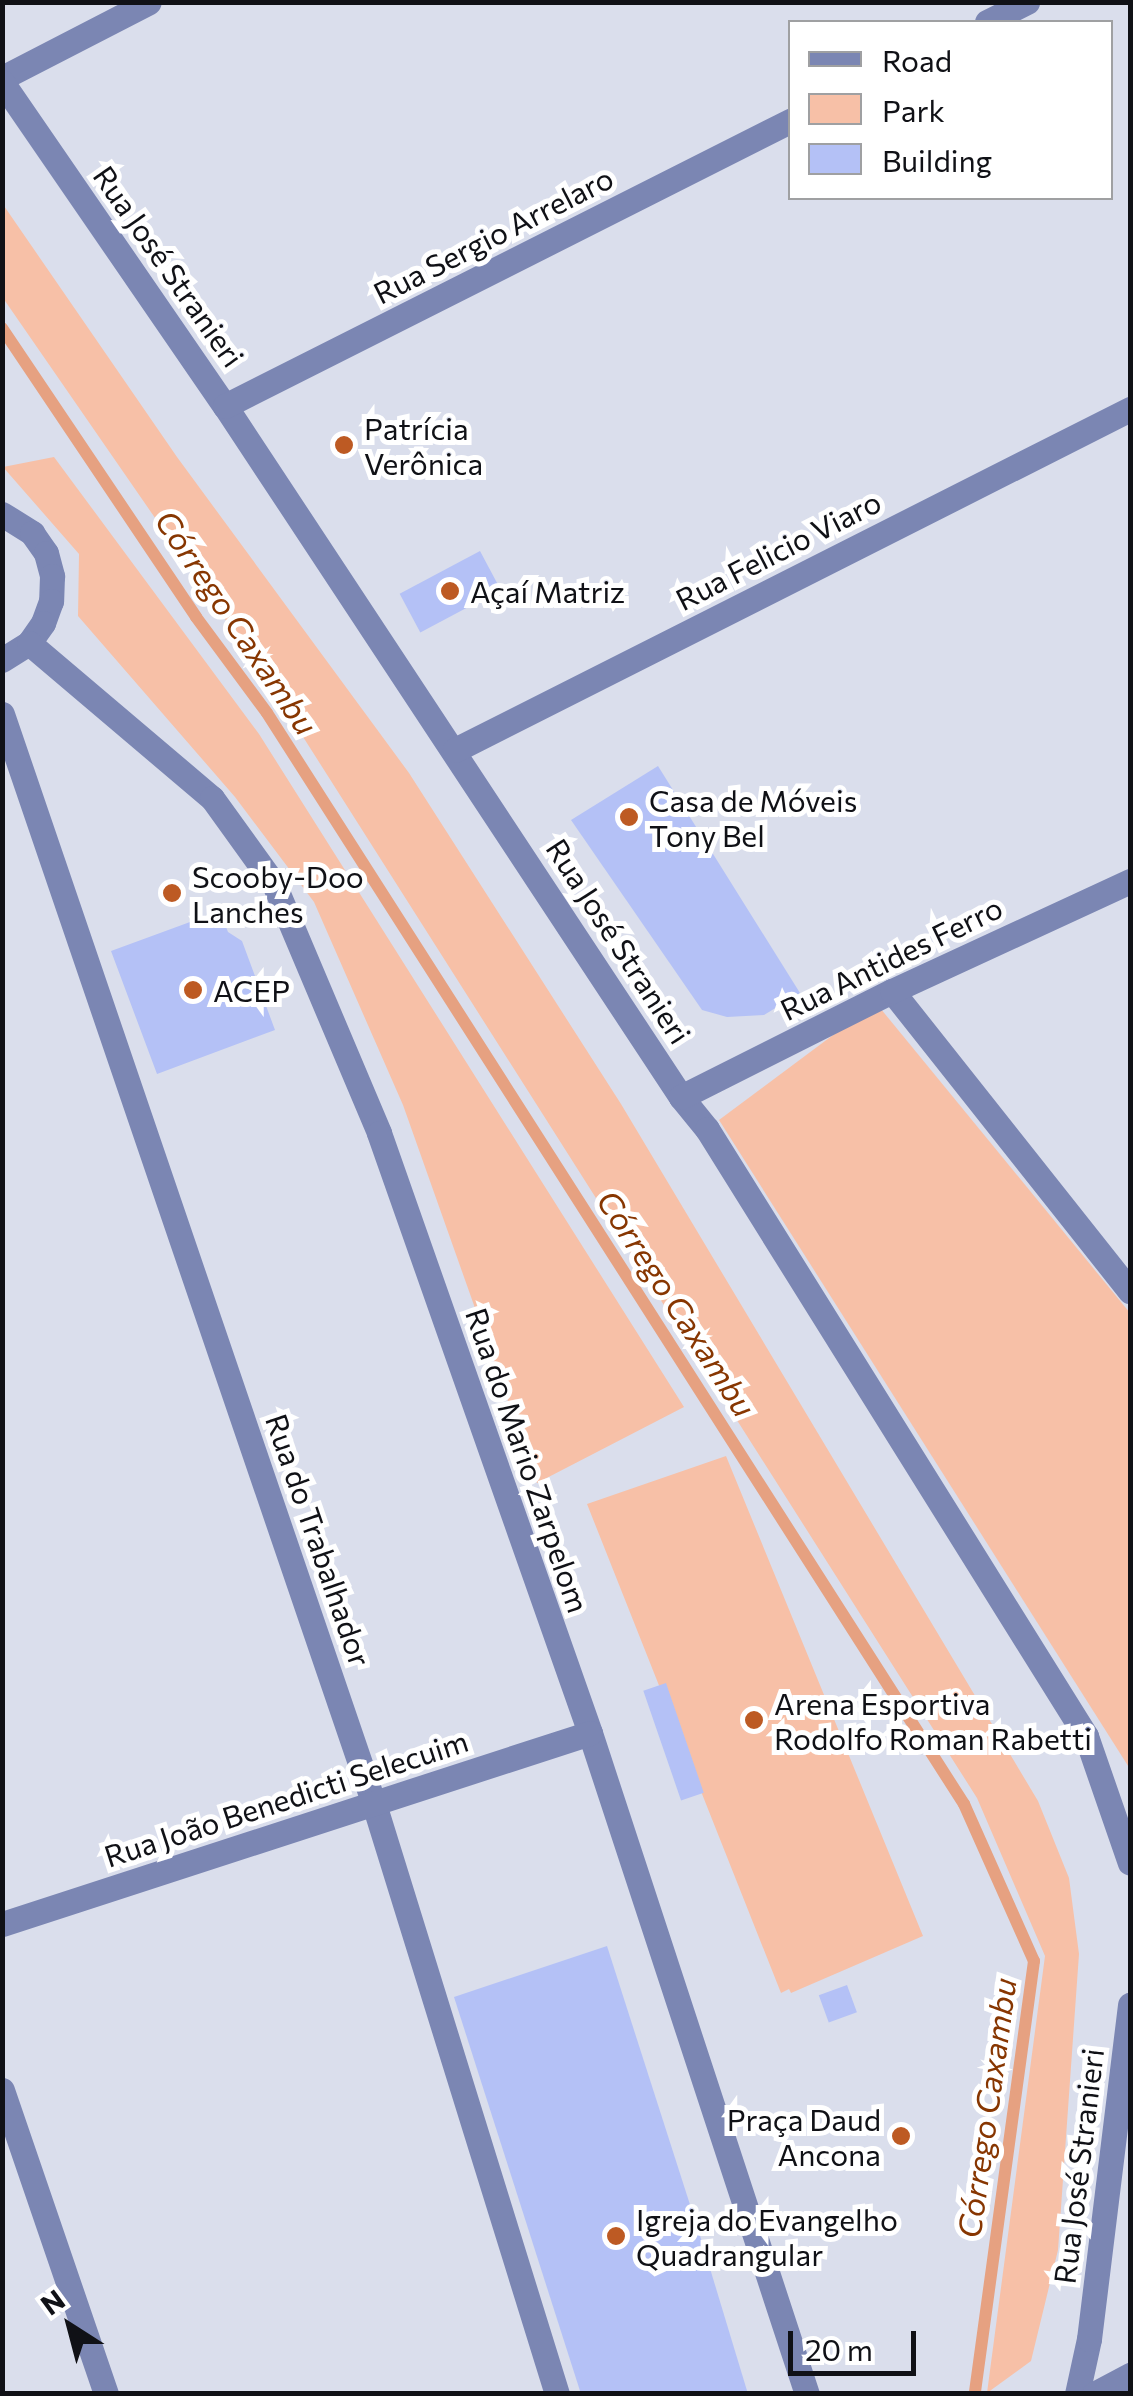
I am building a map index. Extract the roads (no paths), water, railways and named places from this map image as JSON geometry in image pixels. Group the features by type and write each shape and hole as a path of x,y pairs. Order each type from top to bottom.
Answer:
{"street":[{"path":"2,80 149,2"},
{"path":"991,20 1027,2"},
{"name":"Rua José Stranieri","path":"2,80 226,406 680,1096 707,1128 1086,1736 1130,1863"},
{"name":"Rua Sergio Arrelaro","path":"226,406 788,123"},
{"name":"Rua Felicio Viaro","path":"455,750 1130,408"},
{"path":"2,514 32,533 46,553 52,576 48,612 29,643 2,660"},
{"name":"Rua do Mario Zarpelom","path":"29,643 212,798 274,884 379,1134 590,1733 807,2394"},
{"name":"Rua do Trabalhador","path":"2,714 374,1804 556,2394"},
{"name":"Rua Antides Ferro","path":"680,1096 892,990 1130,880"},
{"path":"892,990 1130,1291"},
{"name":"Rua João Benedicti Selecuim","path":"2,1924 590,1733"},
{"name":"Rua José Stranieri","path":"1077,2394 1088,2339 1130,2005"},
{"path":"2,2090 106,2394"},
{"path":"1094,2394 1130,2375"}],"waterway":[{"name":"Córrego Caxambu","path":"2,328 196,617 267,713 964,1804 1034,1961 975,2394"}],"place":[{"name":"Patrícia Verônica","path":"344,445"},
{"name":"Açaí Matriz","path":"450,591"},
{"name":"Casa de Móveis Tony Bel","path":"629,817"},
{"name":"Scooby-Doo Lanches","path":"172,893"},
{"name":"ACEP","path":"193,990"},
{"name":"Arena Esportiva Rodolfo Roman Rabetti","path":"754,1720"},
{"name":"Praça Daud Ancona","path":"901,2136"},
{"name":"Igreja do Evangelho Quadrangular","path":"616,2236"}]}
